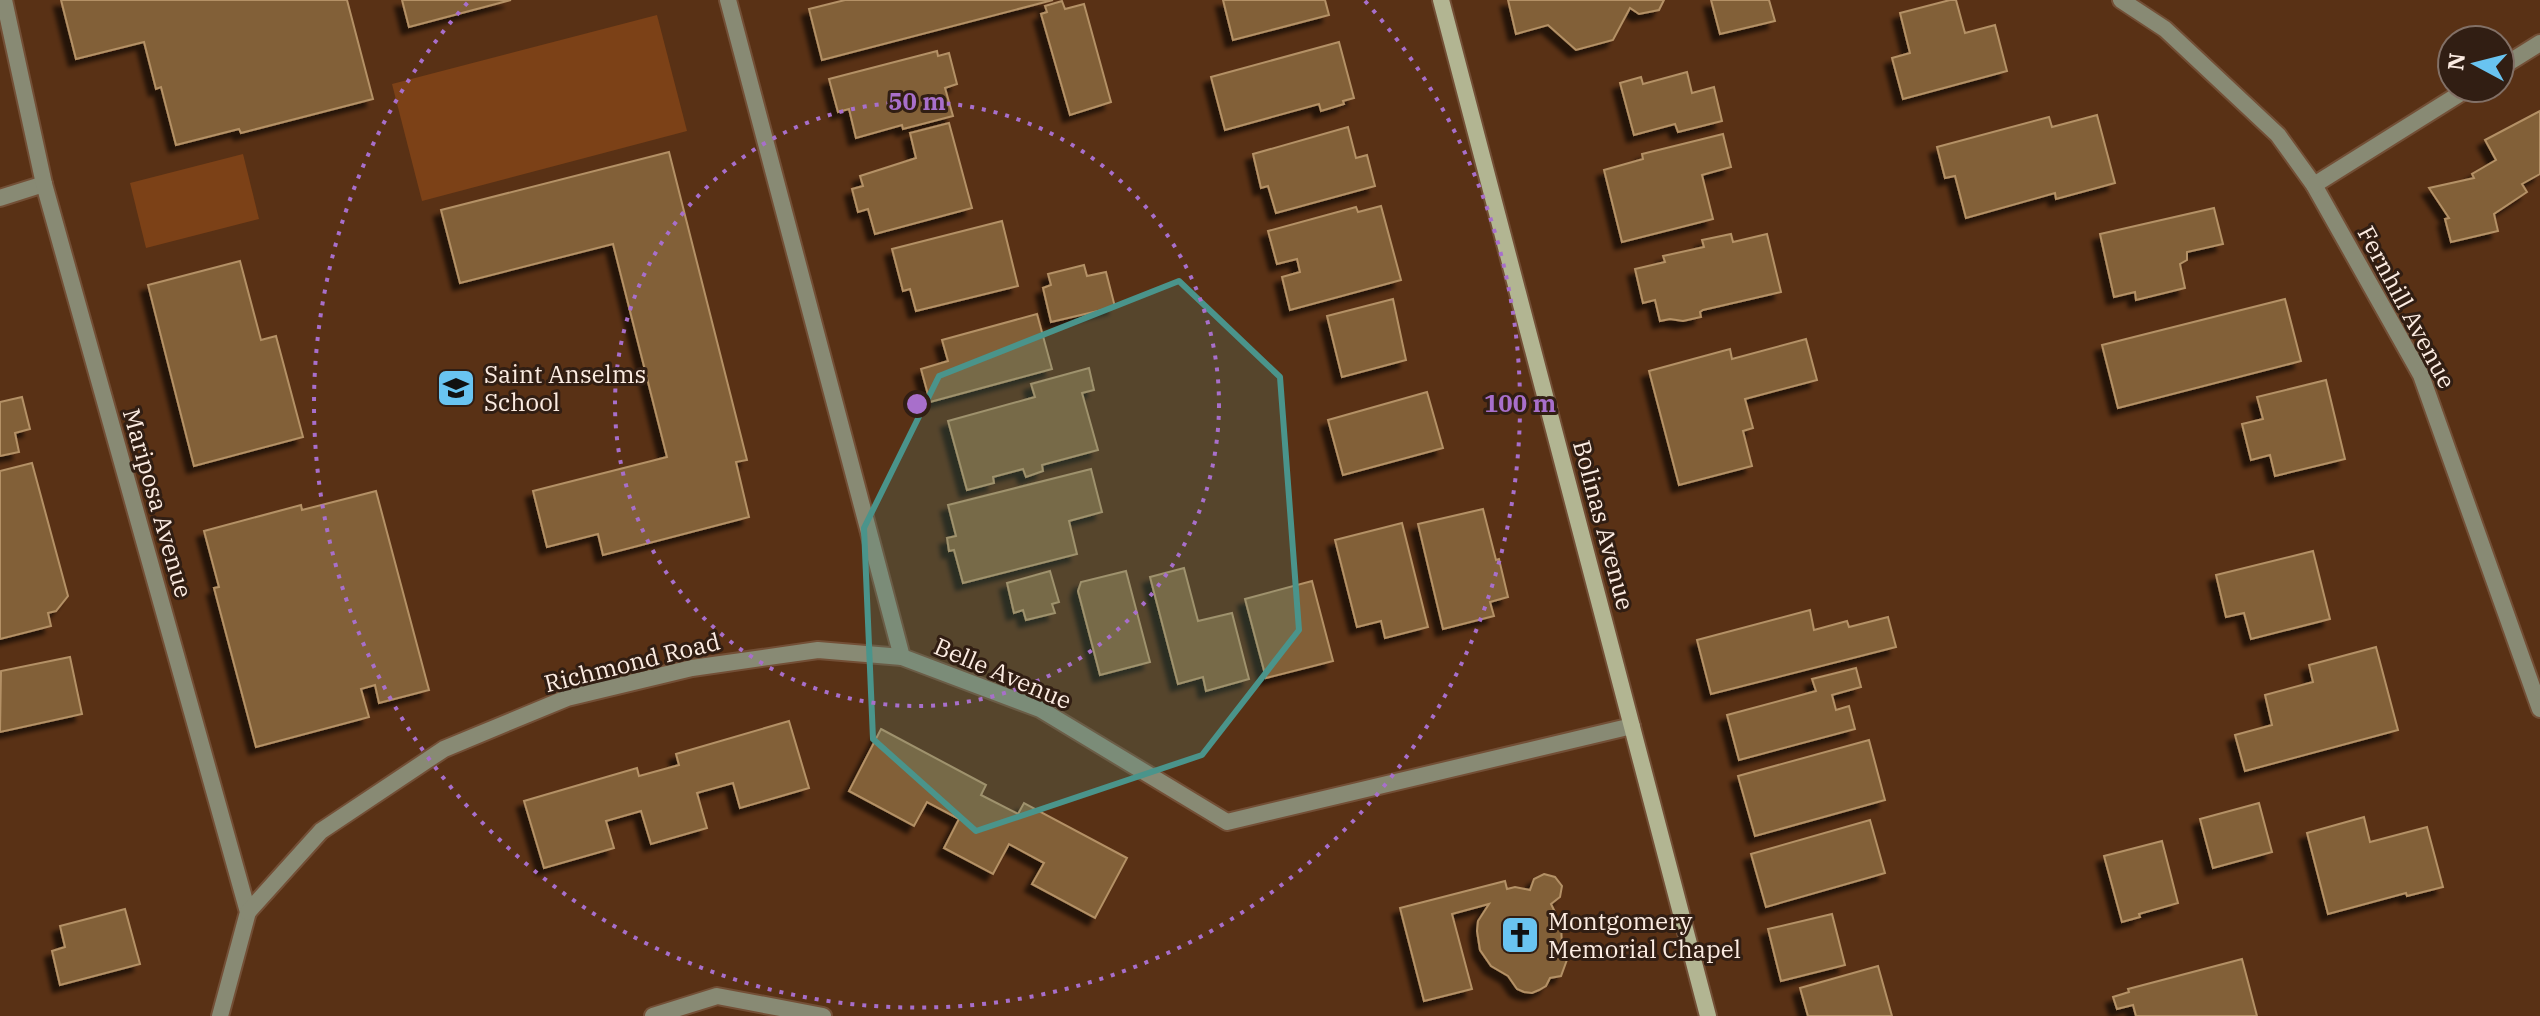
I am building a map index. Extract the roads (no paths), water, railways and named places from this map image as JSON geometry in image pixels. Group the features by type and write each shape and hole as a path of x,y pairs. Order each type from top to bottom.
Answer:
{"street":[{"name":"Mariposa Avenue","path":"4,0 44,184 248,912"},
{"name":"Belle Avenue","path":"728,0 902,657 1040,709 1227,822 1632,726"},
{"name":"Bolinas Avenue","path":"1441,0 1708,1016"},
{"name":"Fernhill Avenue","path":"2121,0 2165,29 2278,135 2314,185 2421,375 2540,709"},
{"path":"2516,58 2540,43"},
{"path":"2314,185 2443,104"},
{"path":"0,198 44,184"},
{"name":"Richmond Road","path":"248,912 321,831 444,749 567,698 692,668 818,650 902,657"},
{"path":"220,1016 248,912"},
{"path":"653,1016 717,996 823,1016"}],"place":[{"name":"Saint Anselms School","path":"456,388"},
{"name":"Montgomery Memorial Chapel","path":"1520,935"}]}
